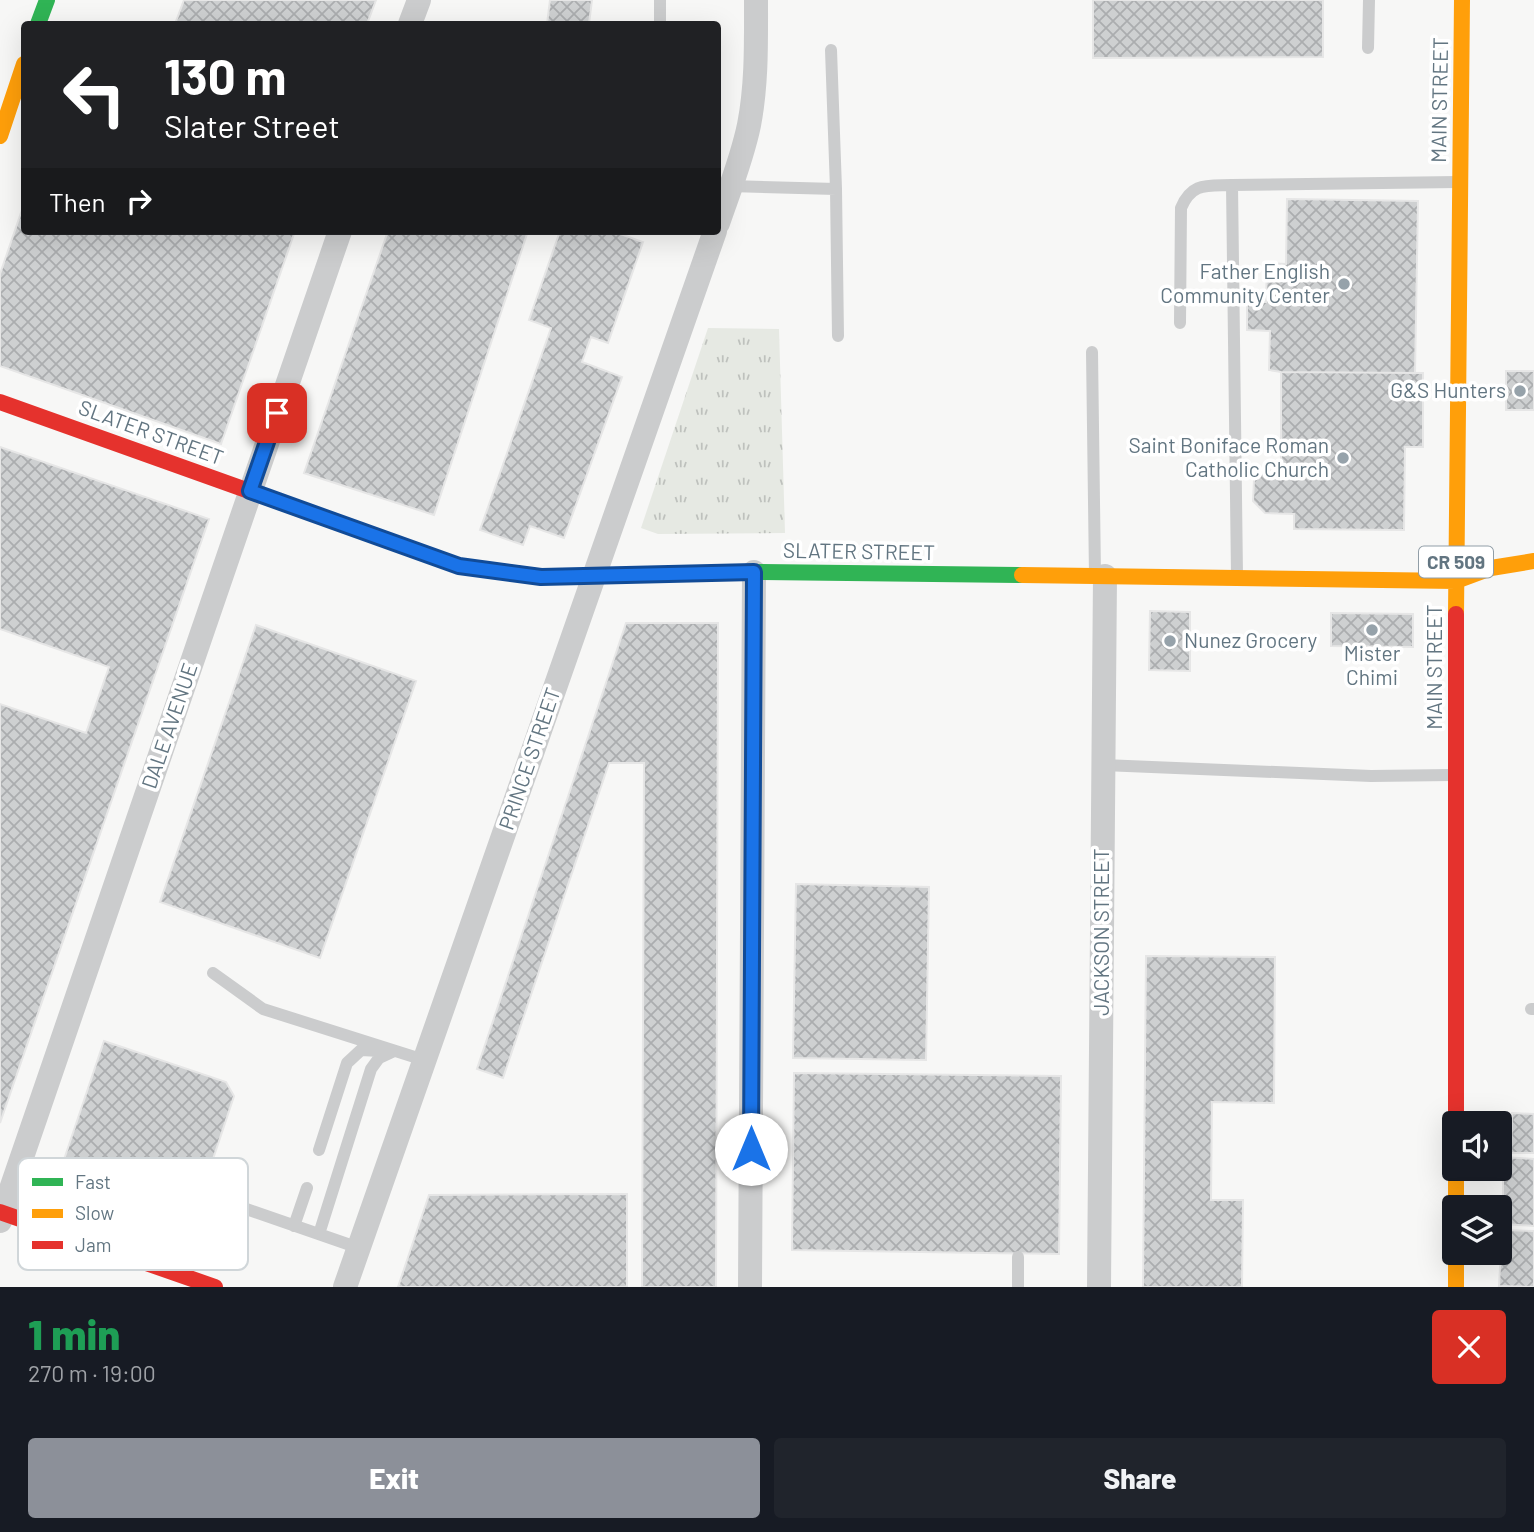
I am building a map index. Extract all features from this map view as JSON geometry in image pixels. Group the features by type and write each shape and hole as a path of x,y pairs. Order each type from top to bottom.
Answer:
{"street":[{"path":"39,21 47,0"},
{"path":"411,21 419,0"},
{"path":"721,204 724,185 744,148 750,122 756,56 756,0"},
{"name":"MAIN STREET","path":"1456,1111 1456,581 1462,0"},
{"path":"0,136 21,73"},
{"name":"DALE AVENUE","path":"21,1158 339,235"},
{"name":"PRINCE STREET","path":"345,1287 714,235"},
{"name":"SLATER STREET","path":"0,402 459,566 541,577 754,572 1456,581 1491,568 1534,561"},
{"path":"750,1287 754,572"},
{"name":"JACKSON STREET","path":"1099,1287 1103,765 1100,576"},
{"name":"DALE AVENUE","path":"1,1215 18,1166"},
{"path":"1,1215 18,1221"},
{"path":"1456,1265 1456,1287"},
{"path":"164,1270 215,1287"}],"lane":[{"path":"660,0 660,21"},
{"path":"1368,48 1369,0"},
{"path":"831,50 838,336"},
{"path":"1180,323 1181,208 1187,193 1200,186 1460,182"},
{"path":"724,185 836,189"},
{"path":"1232,185 1238,578"},
{"path":"1092,352 1100,576"},
{"path":"1103,765 1371,776 1456,775"},
{"path":"213,973 263,1009 424,1060"},
{"path":"319,1150 347,1063 360,1050 394,1051"},
{"path":"319,1234 370,1069 379,1058 394,1051"},
{"path":"294,1226 307,1188"},
{"path":"248,1210 359,1248"},
{"path":"1018,1256 1018,1287"}],"green space":[{"path":"708,328 779,329 785,533 658,534 641,528"}],"building":[{"path":"184,0 376,0 368,21 176,21"},
{"path":"550,0 592,0 589,21 547,21"},
{"path":"1093,0 1323,0 1323,57 1093,58"},
{"path":"1287,199 1418,201 1415,373 1269,370 1270,331 1247,330 1247,302 1266,302 1267,263 1286,264"},
{"path":"21,213 21,235 294,235 221,444 0,366 0,274"},
{"path":"387,235 527,235 434,515 304,473"},
{"path":"559,235 623,235 643,242 608,343 591,337 582,362 622,377 564,538 530,526 523,545 480,530 551,328 529,320"},
{"name":"G&S Hunters","path":"1506,371 1534,371 1534,410 1506,410"},
{"name":"Saint Boniface Roman Catholic Church","path":"1281,372 1423,373 1423,447 1405,447 1404,530 1294,529 1294,514 1265,513 1253,501 1254,480 1268,469 1281,469"},
{"path":"0,447 209,519 0,1123 0,704 86,733 109,667 0,629"},
{"name":"Nunez Grocery","path":"1150,611 1190,612 1190,671 1149,670"},
{"name":"Mister Chimi","path":"1331,613 1413,614 1413,647 1331,646"},
{"path":"626,623 718,623 716,1287 642,1287 644,763 609,763 503,1078 477,1069"},
{"path":"256,625 416,681 320,958 160,902"},
{"path":"796,884 929,887 926,1060 793,1058"},
{"path":"1146,956 1275,957 1274,1103 1212,1102 1211,1200 1243,1200 1242,1287 1143,1287"},
{"path":"104,1041 226,1082 234,1096 213,1158 65,1158"},
{"path":"794,1073 1061,1076 1059,1254 792,1250"},
{"path":"1512,1113 1534,1114 1534,1153 1512,1153"},
{"path":"1512,1158 1534,1159 1534,1226 1512,1225 1512,1195 1503,1195 1503,1181 1512,1181"},
{"path":"627,1194 627,1287 398,1287 429,1195"},
{"path":"1512,1230 1534,1231 1534,1287 1499,1286 1500,1265 1512,1265"}],"traffic: fast":[{"path":"39,21 47,0"},
{"path":"543,577 754,572 1022,575"}],"traffic: slow":[{"path":"1456,614 1462,0"},
{"path":"0,136 21,73"},
{"path":"1022,575 1456,581 1491,568 1534,561"},
{"path":"1456,1181 1456,1195"},
{"path":"1456,1265 1456,1287"}],"traffic: jam":[{"path":"0,402 459,566 543,577"},
{"path":"1456,614 1456,1111"},
{"path":"0,1212 18,1218"},
{"path":"166,1270 215,1287"}],"place":[{"name":"Father English Community Center","path":"1344,284"},
{"name":"G&S Hunters","path":"1520,391"},
{"name":"Saint Boniface Roman Catholic Church","path":"1343,458"},
{"name":"Mister Chimi","path":"1372,630"},
{"name":"Nunez Grocery","path":"1170,641"}],"route":[{"path":"277,413 250,491 459,566 541,577 754,572 751,1149"}]}
